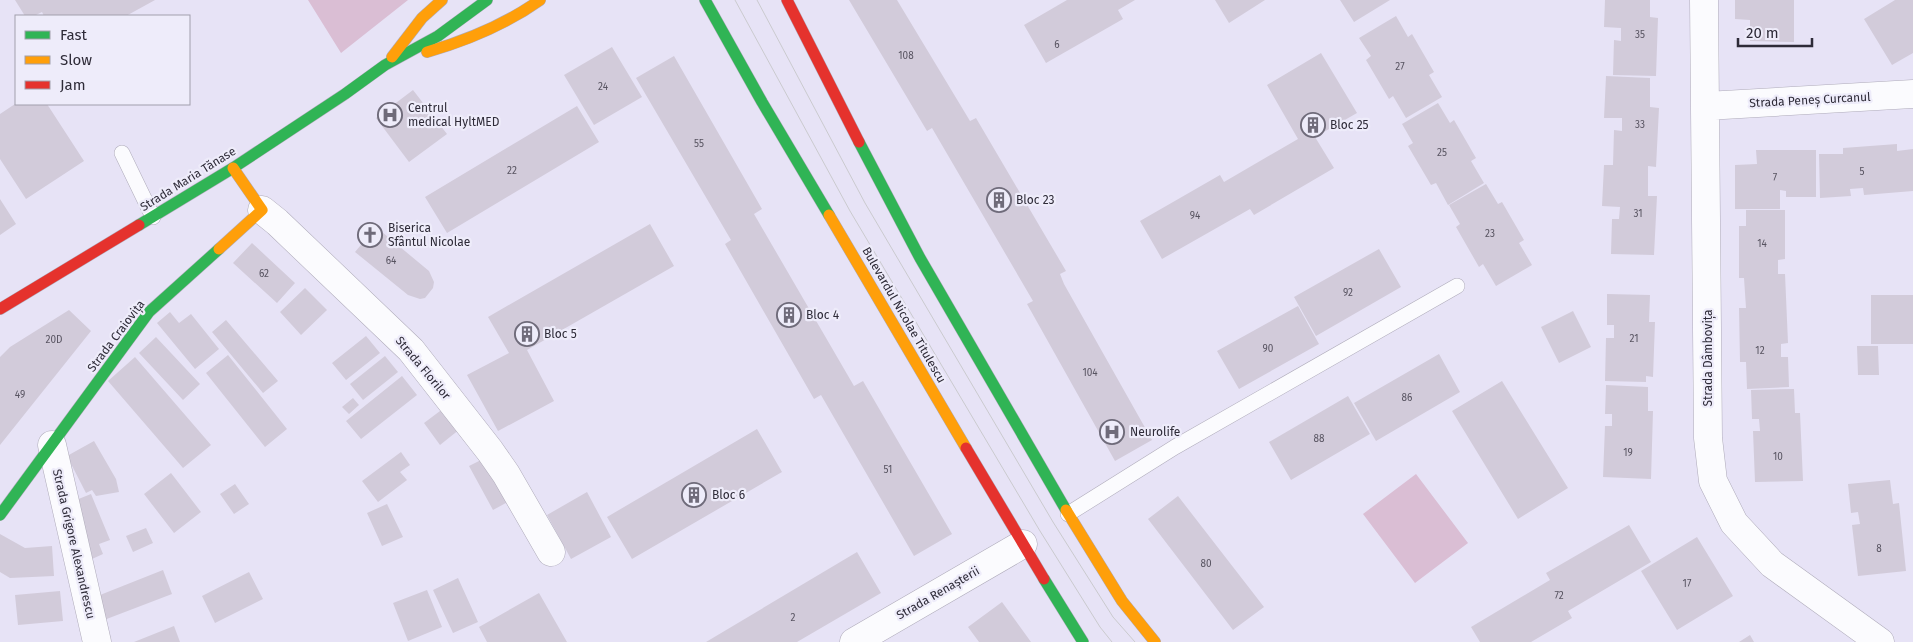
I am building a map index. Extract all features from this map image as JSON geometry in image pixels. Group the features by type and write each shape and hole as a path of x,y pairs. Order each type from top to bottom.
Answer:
{"main road":[{"name":"Strada Maria Tănase","path":"385,65 422,18 442,0"},
{"name":"Strada Maria Tănase","path":"0,309 232,168 345,94 385,65 438,36 487,0"},
{"path":"385,65 473,39 519,16 540,0"},
{"path":"700,0 713,14"},
{"name":"Bulevardul Nicolae Titulescu","path":"705,0 762,102 1083,642"},
{"path":"787,0 896,213 1068,514 1122,601 1155,642"},
{"path":"232,168 262,210"},
{"name":"Strada Craiovița","path":"0,515 149,312 262,210"}],"street":[{"name":"Strada Dâmbovița","path":"1704,0 1708,438 1714,481 1734,523 1772,564 1880,642"},
{"name":"Strada Peneș Curcanul","path":"1706,106 1913,94"},
{"name":"Strada Florilor","path":"262,210 277,222 411,350 506,474 551,552"},
{"name":"Strada Grigore Alexandrescu","path":"52,445 97,642"},
{"name":"Strada Renașterii","path":"854,642 1023,544"}],"lane":[{"path":"122,153 153,217"},
{"path":"1068,514 1176,447 1457,286"}],"shaded area":[{"path":"308,0 408,0 341,53"},
{"path":"1416,474 1468,543 1415,583 1363,514"}],"building":[{"path":"15,0 155,0 128,15 44,15 42,12 36,15 24,15"},
{"path":"849,0 897,0 970,121 976,118 1066,271 1060,274 1064,284 1152,440 1115,461 1027,304 1033,301 932,128 927,131"},
{"path":"1067,0 1135,0 1118,10 1123,19 1046,63 1024,25"},
{"path":"1215,0 1265,0 1229,23"},
{"path":"1340,0 1390,0 1354,22"},
{"path":"1605,0 1650,0 1650,17 1658,18 1656,76 1613,75 1614,40 1621,41 1621,28 1604,27"},
{"path":"1735,0 1794,0 1794,42 1750,41 1750,20 1735,19"},
{"path":"1895,0 1913,0 1913,53 1892,65 1864,19"},
{"path":"1396,16 1408,37 1412,34 1434,72 1429,75 1442,97 1406,118 1393,96 1389,99 1366,60 1371,56 1359,38"},
{"path":"612,47 642,97 594,125 564,75"},
{"name":"Bloc 25","path":"1321,53 1357,113 1315,137 1334,168 1254,215 1250,209 1162,259 1140,221 1220,175 1224,182 1298,139 1267,85"},
{"path":"674,56 762,209 754,214 854,386 863,381 952,534 914,556 821,395 814,399 725,244 731,240 636,78"},
{"path":"1606,76 1650,78 1650,107 1659,108 1656,167 1648,166 1648,196 1657,196 1654,255 1611,254 1612,219 1619,219 1620,207 1602,206 1604,165 1613,165 1614,130 1622,131 1622,118 1604,118"},
{"path":"413,90 447,134 409,162 376,118"},
{"path":"1438,103 1450,123 1454,120 1476,158 1471,161 1484,183 1448,205 1436,183 1431,185 1408,146 1413,143 1402,124"},
{"path":"15,104 48,105 84,161 26,199 0,159 0,114"},
{"path":"577,106 599,142 447,233 425,197"},
{"path":"1897,144 1897,151 1913,149 1913,191 1864,195 1863,188 1850,189 1851,196 1820,198 1819,154 1843,154 1843,148"},
{"path":"1756,150 1816,150 1816,197 1786,197 1786,191 1780,190 1780,209 1735,209 1735,165 1757,164"},
{"path":"1486,184 1498,204 1502,202 1524,240 1519,243 1532,265 1496,286 1483,264 1479,267 1456,227 1460,224 1449,205"},
{"path":"0,199 16,224 0,235"},
{"path":"1746,210 1785,210 1785,259 1778,260 1778,274 1785,274 1788,343 1781,344 1781,357 1788,357 1789,387 1747,389 1746,362 1740,362 1739,308 1746,308 1744,278 1739,278 1739,226 1746,226"},
{"name":"Bloc 5","path":"650,224 674,266 527,350 554,401 498,431 467,375 509,353 488,317"},
{"path":"376,227 429,271 434,282 433,288 425,298 420,299 408,295 355,252"},
{"path":"252,243 295,283 277,303 233,263"},
{"path":"1379,249 1401,287 1316,336 1294,297"},
{"path":"305,288 327,310 301,335 280,312"},
{"path":"1607,294 1650,295 1649,322 1655,322 1653,377 1646,376 1646,382 1605,381 1606,338 1614,338 1614,325 1607,325"},
{"path":"1871,295 1913,295 1913,344 1871,344"},
{"path":"1298,306 1319,344 1239,389 1217,351"},
{"path":"69,310 91,331 0,445 0,357 10,347"},
{"path":"1573,311 1591,347 1559,363 1541,327"},
{"path":"170,312 179,323 191,314 219,349 195,369 157,323"},
{"path":"226,320 278,381 263,393 212,332"},
{"path":"366,336 380,353 346,380 332,363"},
{"path":"156,337 200,384 183,400 139,353"},
{"path":"1857,346 1878,346 1879,375 1858,375"},
{"path":"1439,354 1460,392 1376,441 1354,403"},
{"path":"228,355 287,429 265,447 206,373"},
{"path":"385,356 398,372 363,400 350,384"},
{"path":"135,357 211,445 183,468 108,381"},
{"path":"402,376 417,395 361,439 346,421"},
{"path":"1502,381 1568,488 1518,519 1452,411"},
{"path":"1606,385 1648,387 1648,411 1653,411 1651,479 1603,477 1605,426 1612,426 1612,414 1605,414"},
{"path":"1794,389 1795,413 1800,413 1803,481 1755,482 1753,431 1760,431 1759,419 1752,419 1751,390"},
{"path":"1348,396 1370,434 1291,480 1269,442"},
{"path":"353,398 359,405 349,414 342,407"},
{"path":"444,408 460,429 440,445 424,423"},
{"name":"Bloc 6","path":"757,429 782,472 632,559 607,517"},
{"path":"94,441 116,479 119,492 96,496 92,490 86,493 67,456"},
{"path":"401,452 410,465 400,472 407,480 378,502 362,481"},
{"path":"491,455 515,498 493,510 469,466"},
{"path":"171,473 201,512 174,533 144,494"},
{"path":"1890,480 1893,504 1899,503 1906,571 1858,576 1852,525 1860,524 1858,512 1851,513 1848,484"},
{"path":"235,484 249,504 234,514 220,494"},
{"path":"587,492 611,537 571,559 547,515"},
{"path":"91,494 110,540 99,544 103,554 92,559 78,523 84,520 76,500"},
{"path":"1178,496 1264,607 1233,630 1148,519"},
{"path":"387,504 403,537 382,546 367,513"},
{"path":"1629,525 1651,562 1568,611 1572,618 1531,642 1480,642 1471,627 1550,580 1546,573"},
{"path":"146,528 153,543 133,552 126,536"},
{"path":"0,534 25,548 52,546 54,576 10,578 0,572"},
{"path":"1697,537 1733,596 1677,630 1641,571"},
{"path":"857,552 881,593 797,642 706,642"},
{"path":"163,570 172,594 104,620 95,597"},
{"path":"249,572 263,599 215,623 202,596"},
{"path":"458,578 478,622 453,633 433,590"},
{"path":"427,590 442,627 408,641 393,603"},
{"path":"60,591 63,621 18,625 15,595"},
{"path":"539,593 567,642 487,642 479,627"},
{"path":"1002,602 1031,642 979,642 968,627"},
{"path":"174,626 180,642 134,642"},
{"path":"1750,635 1754,642 1739,642"}],"tram line":[{"path":"735,0 850,211 1040,531 1100,627 1112,642"},
{"path":"757,0 865,203 1053,522 1113,617 1135,642"}],"traffic: fast":[{"path":"139,225 233,168 345,94 385,65 438,36 487,0"},
{"path":"705,0 762,102 829,215"},
{"path":"859,142 920,258 1066,510"},
{"path":"0,515 149,312 219,249"},
{"path":"1044,579 1083,642"}],"traffic: slow":[{"path":"392,57 422,18 442,0"},
{"path":"427,52 486,31 540,0"},
{"path":"219,249 262,210 233,168"},
{"path":"829,215 966,448"},
{"path":"1066,510 1122,601 1155,642"}],"traffic: jam":[{"path":"787,0 859,142"},
{"path":"0,309 139,225"},
{"path":"966,448 1044,579"}],"place":[{"name":"Centrul medical HyltMED","path":"390,115"},
{"name":"Bloc 25","path":"1313,125"},
{"name":"Bloc 23","path":"999,200"},
{"name":"Biserica Sfântul Nicolae","path":"370,235"},
{"name":"Bloc 4","path":"789,315"},
{"name":"Bloc 5","path":"527,334"},
{"name":"Neurolife","path":"1112,432"},
{"name":"Bloc 6","path":"694,495"}]}
